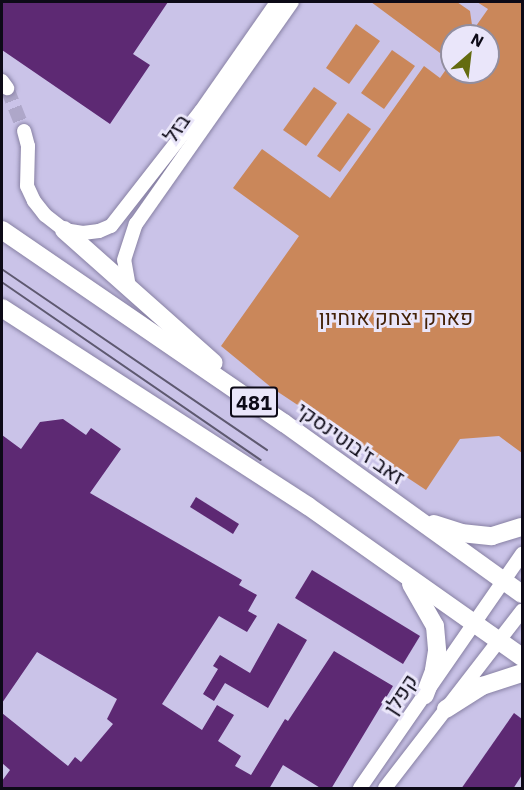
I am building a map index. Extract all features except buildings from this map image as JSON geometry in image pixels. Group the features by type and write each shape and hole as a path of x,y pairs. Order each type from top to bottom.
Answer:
{"main road":[{"name":"זאב ז'בוטינסקי","path":"2,230 284,423 522,594"},
{"path":"64,230 284,423"},
{"path":"2,308 308,506 522,657"},
{"path":"412,514 461,533 492,536 522,527"},
{"path":"404,572 423,600 435,626 437,651 434,671 425,695"},
{"path":"446,709 482,686 522,673"}],"street":[{"name":"בזל","path":"64,230 82,233 99,231 119,219 201,111 277,2"},
{"name":"בזל","path":"129,289 124,260 129,239 141,215 292,2"},
{"path":"24,131 28,146 27,186 34,201 45,215 64,230"},
{"name":"קפלן","path":"360,789 522,554"},
{"name":"קפלן","path":"385,789 522,611"}],"green space":[{"path":"371,2 457,2 470,11 472,24 440,24 440,53"},
{"name":"פארק יצחק אוחיון","path":"477,2 522,2 522,453 499,436 460,439 426,490 272,388 221,346 299,236 233,188 262,149 330,198 424,66 440,78 440,84 500,84 500,24 477,24 488,9"},
{"path":"356,24 380,41 349,84 326,68"},
{"path":"392,50 415,66 384,109 361,93"},
{"path":"314,87 337,103 306,146 283,130"},
{"path":"348,113 371,129 340,172 317,156"}],"tunnel":[{"path":"7,88 24,131"}],"tram line":[{"path":"2,269 267,450"},
{"path":"2,282 261,460"}]}
